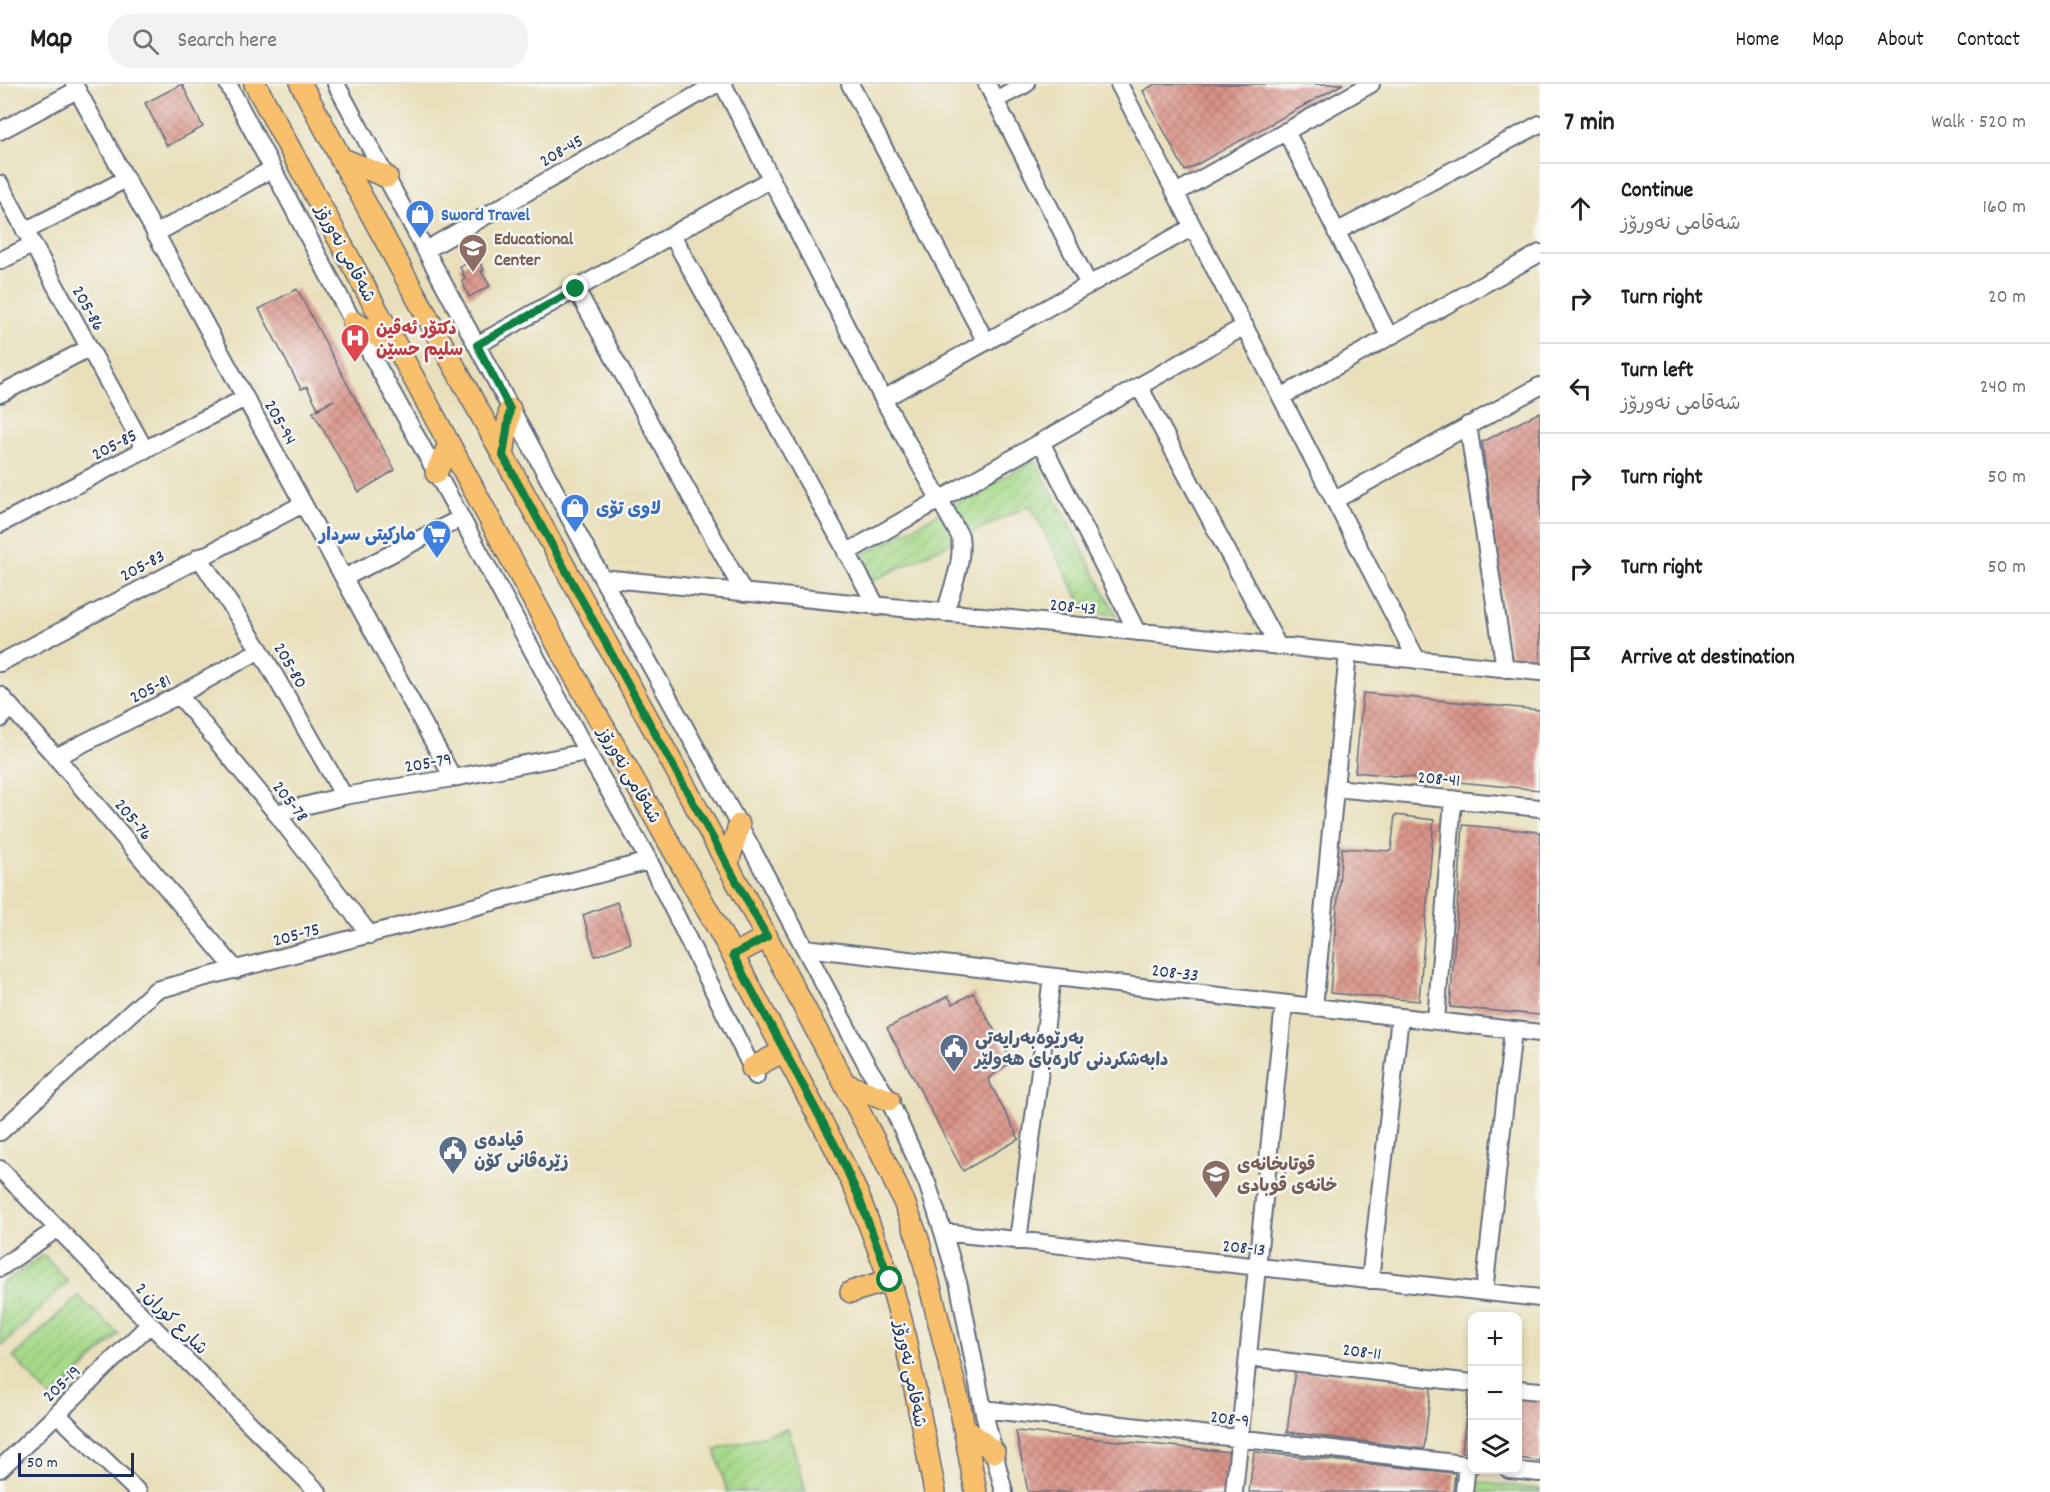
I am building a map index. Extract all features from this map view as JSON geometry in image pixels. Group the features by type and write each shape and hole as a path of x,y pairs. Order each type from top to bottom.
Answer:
{"main road":[{"name":"شەقامی نەورۆز","path":"255,84 569,666 733,955 837,1149 858,1195 890,1280 902,1323 935,1492"},
{"name":"شەقامی نەورۆز","path":"301,84 728,863 889,1170 918,1239 964,1427 976,1492"},
{"path":"340,158 387,177"},
{"path":"353,322 397,348"},
{"path":"503,456 510,409"},
{"path":"436,472 449,444"},
{"path":"728,863 739,825"},
{"path":"733,955 767,937"},
{"path":"754,1072 784,1051"},
{"path":"845,1084 889,1100"},
{"path":"851,1292 890,1280"},
{"path":"964,1427 994,1452"}],"street":[{"path":"228,84 353,322 587,752 649,861 754,1072"},
{"path":"336,84 868,1067 889,1100 927,1183 959,1286 983,1409 1004,1492"},
{"name":"208-45","path":"426,250 716,84"},
{"path":"723,84 883,399 960,536 962,548 945,613"},
{"path":"850,84 986,342"},
{"path":"987,84 1089,285"},
{"path":"995,100 1026,84"},
{"path":"1176,193 1371,84"},
{"path":"0,131 75,87"},
{"name":"205-94","path":"75,87 453,778"},
{"path":"1127,87 1193,227 1418,660"},
{"path":"1336,232 1540,124"},
{"path":"1286,130 1389,336"},
{"path":"155,234 272,169"},
{"path":"477,345 771,179"},
{"path":"0,261 28,238 126,180"},
{"name":"205-86","path":"0,184 145,450"},
{"path":"883,399 1193,227"},
{"path":"672,235 877,607"},
{"path":"1281,397 1540,253"},
{"path":"576,289 744,593"},
{"path":"846,552 1245,326"},
{"path":"0,394 89,348"},
{"path":"1139,386 1278,646"},
{"path":"1335,500 1540,386"},
{"name":"205-85","path":"0,524 245,398"},
{"path":"1468,425 1505,669"},
{"path":"1041,442 1137,632"},
{"name":"205-83","path":"0,663 303,504"},
{"path":"344,578 461,518"},
{"name":"205-80","path":"199,557 260,650 344,796"},
{"name":"208-43","path":"602,578 1540,672"},
{"name":"205-81","path":"56,757 179,695 260,650"},
{"path":"1314,1008 1348,653"},
{"name":"205-78","path":"179,695 276,813 370,935"},
{"name":"205-76","path":"4,707 56,757 236,970"},
{"name":"205-79","path":"276,813 344,796 587,752"},
{"name":"208-41","path":"1335,788 1540,807"},
{"path":"1436,1021 1453,799"},
{"name":"205-75","path":"0,1132 156,990 649,861"},
{"name":"208-33","path":"805,948 1540,1033"},
{"path":"1017,1241 1052,977"},
{"path":"1234,1492 1284,1004"},
{"path":"1370,1280 1400,1017"},
{"path":"1484,1292 1513,1030"},
{"name":"شارع كوران 2","path":"0,1169 150,1324 318,1492"},
{"path":"0,1268 57,1228"},
{"name":"208-13","path":"943,1232 1540,1298"},
{"name":"205-19","path":"0,1469 150,1324"},
{"name":"208-11","path":"1248,1357 1468,1382"},
{"path":"1522,1389 1540,1391"},
{"name":"208-9","path":"983,1409 1468,1465"},
{"path":"57,1414 138,1492"},
{"path":"1522,1471 1540,1473"},
{"path":"1464,1492 1468,1474"}],"green space":[{"path":"1035,460 1117,616 1084,609 1030,505 872,581 859,557"},
{"path":"44,1255 68,1282 2,1346 0,1344 0,1285"},
{"path":"78,1296 119,1334 52,1399 13,1357"},
{"path":"788,1429 806,1492 727,1492 715,1449"},
{"path":"1475,1482 1540,1489 1540,1492 1474,1492"}],"building":[{"path":"182,84 203,127 167,146 145,103"},
{"path":"1155,84 1343,84 1185,171 1143,91"},
{"name":"Educational Center","path":"477,258 484,270 481,271 490,286 469,297 462,281 465,278 460,267"},
{"path":"297,289 395,470 359,492 313,412 334,400 318,408 307,387 301,389 259,309"},
{"path":"1540,412 1540,665 1511,662 1482,442"},
{"path":"1363,693 1540,710 1540,790 1355,772"},
{"path":"1395,815 1434,820 1419,1001 1330,993 1342,848 1391,851"},
{"path":"1463,825 1540,832 1540,1015 1450,1007"},
{"path":"617,902 631,943 595,956 583,915"},
{"path":"973,993 1012,1061 988,1079 1019,1139 963,1171 887,1028 948,996 953,1004"},
{"path":"1295,1370 1431,1387 1424,1449 1287,1432"},
{"path":"1522,1396 1540,1398 1540,1461 1522,1459"},
{"path":"1468,1399 1468,1453 1462,1452"},
{"path":"1016,1431 1231,1452 1227,1492 1028,1492"},
{"path":"1254,1452 1455,1473 1453,1492 1249,1492"}],"place":[{"name":"Sword Travel","path":"420,240"},
{"name":"Educational Center","path":"473,274"},
{"name":"دکتۆر ئەڤین سلیم حسێن","path":"355,364"},
{"name":"لاوی تۆی","path":"575,534"},
{"name":"ماركيتى سردار","path":"437,560"},
{"name":"بەرێوەبەرایەتی دابەشکردنی کارەبای هەولێر","path":"954,1074"},
{"name":"قیادەی زێرەڤانی کۆن","path":"453,1176"},
{"name":"قوتابخانەی خانەی قوبادی","path":"1216,1200"}],"route":[{"path":"576,289 477,345 510,409 503,456 767,937 733,955 837,1149 858,1195 890,1280"}]}
